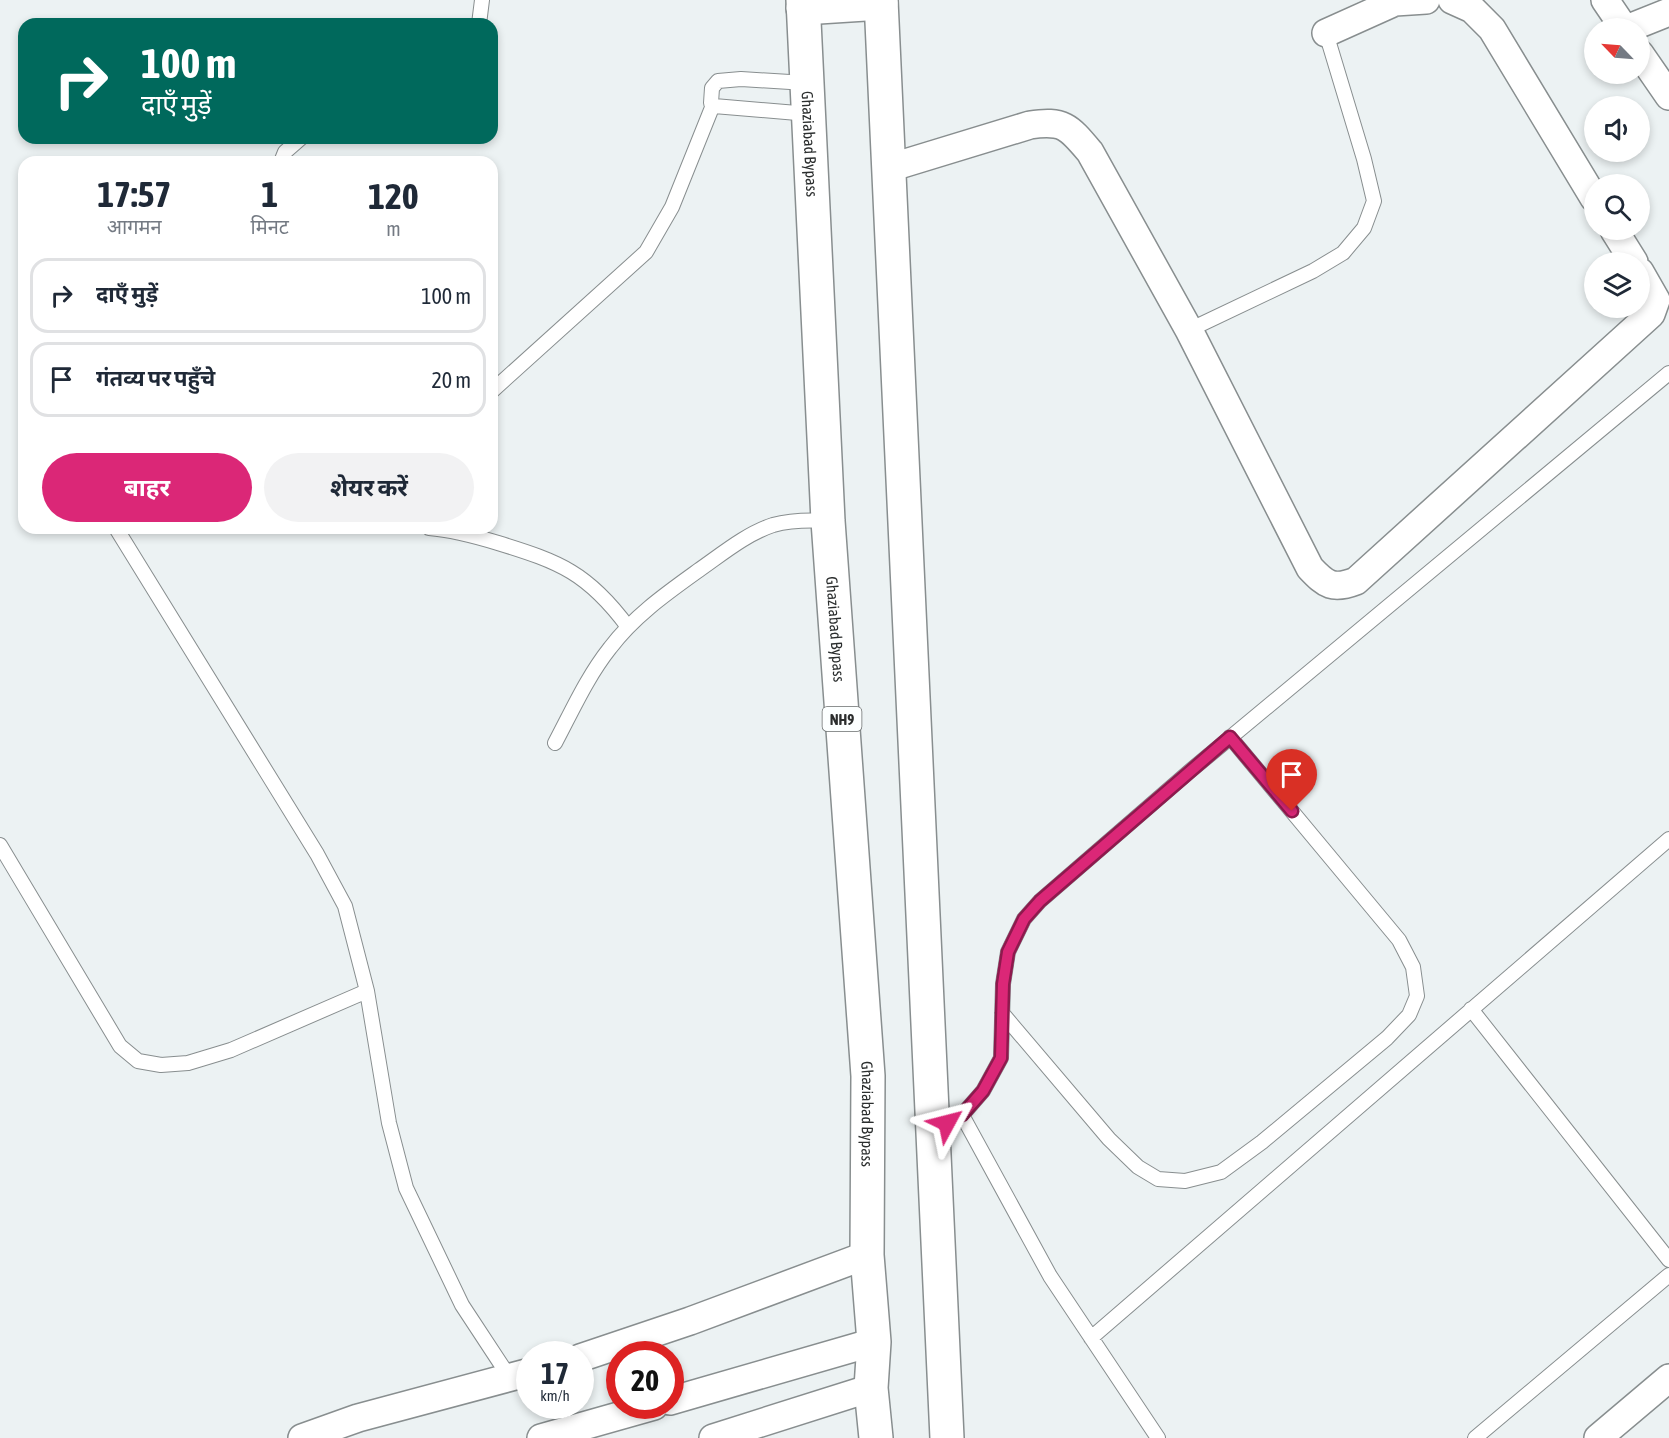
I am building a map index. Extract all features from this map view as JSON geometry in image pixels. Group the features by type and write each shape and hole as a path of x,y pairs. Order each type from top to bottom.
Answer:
{"highway":[{"path":"803,4 881,1 947,1438"},
{"name":"Ghaziabad Bypass","path":"803,4 828,521 868,1076 867,1255 874,1342 871,1388 876,1438"}],"street":[{"path":"1326,33 1395,2 1426,0"},
{"path":"1452,0 1472,9 1492,29 1584,181"},
{"path":"1605,0 1617,18"},
{"path":"1650,20 1669,12"},
{"path":"1650,68 1669,96"},
{"path":"889,168 1030,125 1052,122 1072,131 1090,152 1189,330 1310,568 1323,582 1334,586 1356,581 1647,318"},
{"path":"1650,290 1656,300 1650,315"},
{"path":"594,1353 690,1321 867,1255"},
{"path":"684,1397 874,1342"},
{"path":"302,1438 358,1418 516,1376"},
{"path":"1598,1438 1669,1378"},
{"path":"713,1438 871,1388"},
{"path":"541,1438 608,1419"}],"lane":[{"path":"480,18 482,0"},
{"path":"1189,330 1313,271 1343,253 1364,228 1374,201 1326,33"},
{"path":"498,387 646,252 672,207 713,105 712,88 718,81 741,80 807,99"},
{"path":"713,105 807,99"},
{"path":"283,156 294,144"},
{"path":"933,1131 962,1115 983,1091 1001,1058 1003,984 1008,952 1024,919 1040,901 1230,737 1669,373"},
{"path":"555,743 591,675 627,627 656,601 745,539 773,526 802,520 828,521"},
{"path":"120,534 317,854 345,906 367,991 389,1123 406,1188 462,1305 516,1370"},
{"path":"467,534 537,555 561,565 581,577 609,602 627,627"},
{"path":"1002,1013 1109,1139 1138,1167 1158,1179 1185,1181 1221,1172 1262,1142 1387,1038 1409,1014 1417,996 1415,976 1413,967 1399,940 1230,737"},
{"path":"1091,1338 1669,839"},
{"path":"0,845 120,1046 138,1061 161,1065 188,1063 231,1050 367,991"},
{"path":"1471,1010 1669,1260"},
{"path":"962,1115 1050,1276 1158,1438"},
{"path":"1475,1438 1669,1275"}],"route":[{"path":"947,1123 962,1115 983,1091 1001,1058 1003,984 1008,952 1024,919 1040,901 1230,737 1292,811"}]}
